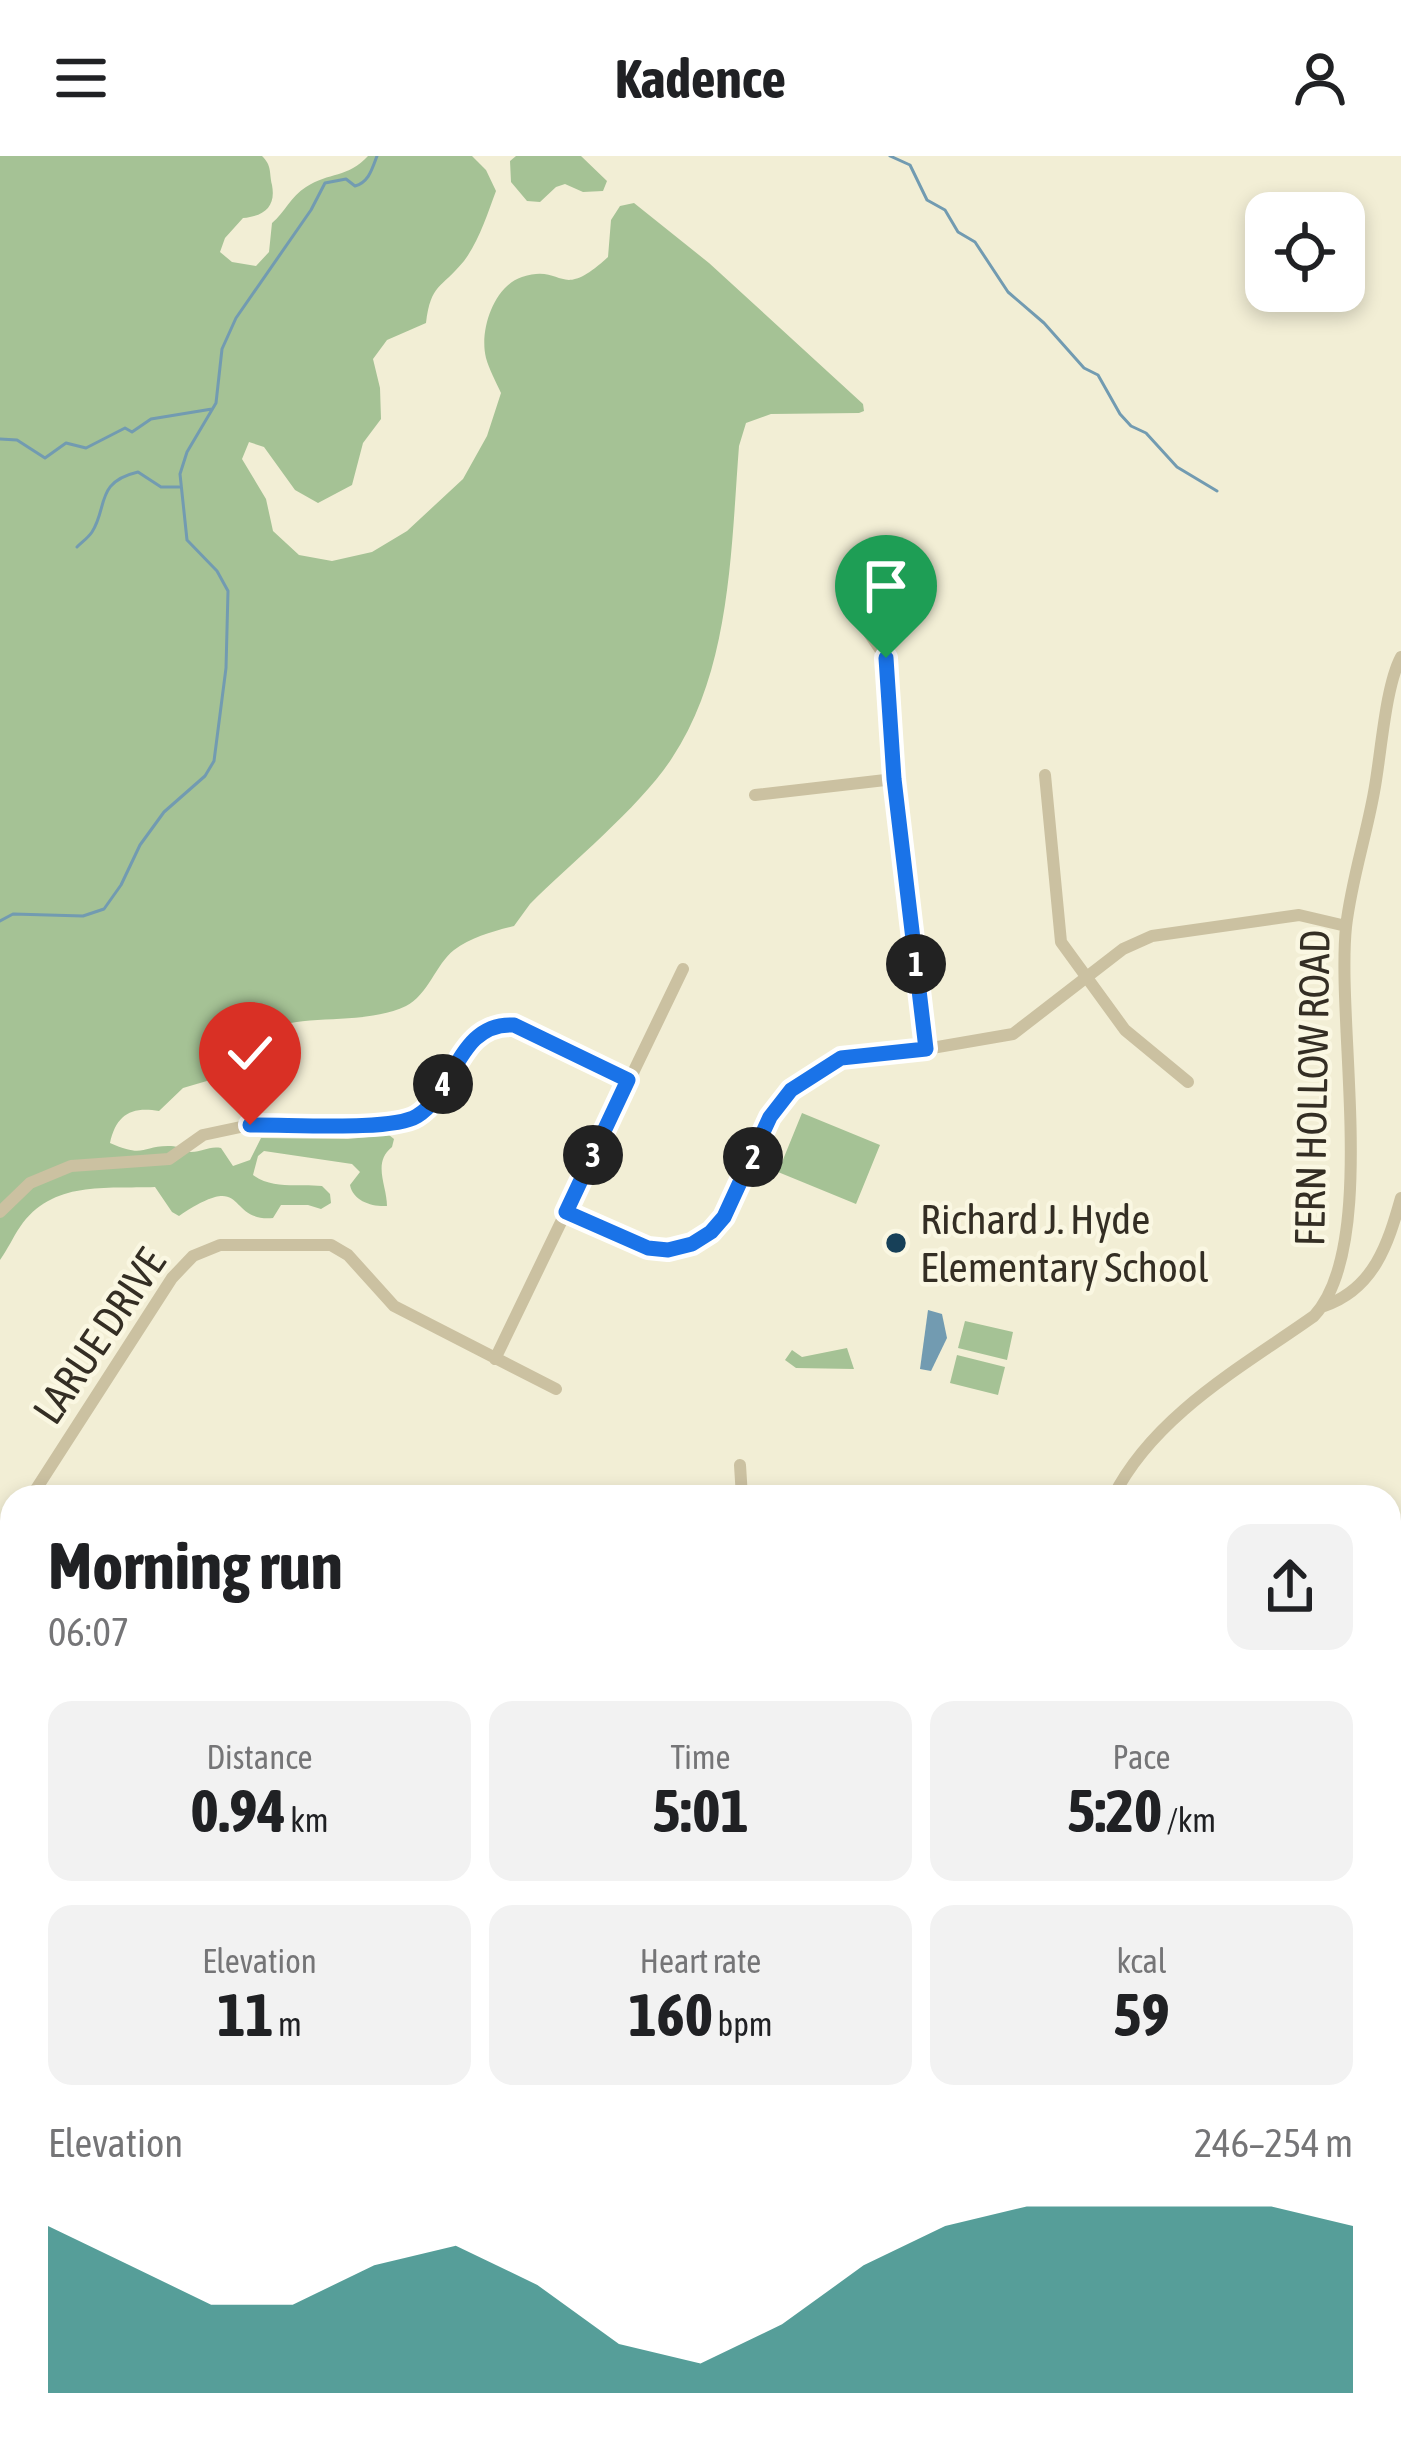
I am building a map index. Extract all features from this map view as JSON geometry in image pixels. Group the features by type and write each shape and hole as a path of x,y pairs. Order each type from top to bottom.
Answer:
{"street":[{"path":"869,633 886,658 894,779 926,1049"},
{"name":"FERN HOLLOW ROAD","path":"1119,1485 1151,1438 1323,1306 1340,1268 1349,1165 1346,926 1401,657"},
{"path":"1045,775 1060,942 1125,1030 1188,1082"},
{"path":"755,795 894,779"},
{"path":"566,1212 648,1248 668,1250 692,1244 724,1217 770,1117 791,1090 841,1058 1013,1034 1123,949 1151,936 1299,915 1346,926"},
{"path":"495,1359 683,969"},
{"path":"0,1212 30,1183 71,1166 169,1159 203,1135 250,1125 404,1121 430,1103 475,1038 503,1025 526,1029 628,1080"},
{"path":"1323,1306 1343,1298 1382,1256 1401,1198"},
{"name":"LARUE DRIVE","path":"39,1485 172,1278 193,1256 210,1247 331,1245 347,1255 394,1306 556,1389"},
{"path":"1340,1268 1366,1278"},
{"path":"740,1465 741,1485"}],"green space":[{"path":"0,156 262,156 270,169 270,204 263,212 243,218 225,238 220,252 232,262 256,266 269,252 272,223 296,195 368,156 472,156 486,170 496,191 469,253 434,293 426,323 387,340 373,359 381,419 363,443 352,485 318,503 295,490 264,447 249,442 242,459 266,499 273,531 299,555 332,561 372,552 407,531 463,479 487,436 501,393 484,347 496,299 522,277 547,274 570,280 592,270 608,257 611,220 620,206 634,203 709,263 863,404 864,411 859,413 771,414 746,423 739,446 725,607 706,686 691,724 643,795 530,904 514,926 454,950 406,1006 356,1018 302,1021 253,1035 233,1052 217,1078 183,1088 159,1111 126,1115 116,1125 110,1143 137,1151 161,1146 191,1152 221,1148 233,1166 250,1160 261,1138 389,1135 394,1139 382,1167 387,1206 369,1204 355,1195 350,1185 360,1172 352,1164 264,1151 253,1175 278,1184 322,1186 331,1203 321,1209 281,1205 273,1218 258,1217 234,1200 217,1197 179,1216 155,1187 81,1190 48,1201 33,1212 0,1260"},
{"path":"516,156 581,156 607,181 603,191 583,192 565,184 540,202 527,201 511,182 510,161"},
{"path":"802,1113 880,1145 856,1204 778,1172"},
{"path":"965,1321 1013,1332 1007,1360 958,1348"},
{"path":"847,1348 854,1369 796,1368 785,1360 792,1350 802,1357"},
{"path":"957,1355 1005,1367 998,1395 950,1383"}],"water":[{"path":"928,1310 942,1314 947,1338 931,1371 920,1369"}],"waterway":[{"path":"0,921 13,914 83,916 104,909 164,812 205,776 214,761 226,668 228,591 217,571 187,540 180,474 187,452 216,403 222,349 236,318 325,183 346,179 360,184 377,156"},
{"path":"890,156 910,165 927,200 945,210 958,232 975,242 1008,292 1084,368 1098,375 1131,426 1146,433 1177,467 1217,491"},
{"path":"0,439 17,440 45,458 66,443 86,448 125,428 132,432 151,419 212,409"},
{"path":"77,547 97,523 109,489 124,476 138,472 161,487 179,487"}],"place":[{"name":"Richard J. Hyde Elementary School","path":"896,1243"}],"route":[{"path":"250,1125 371,1124 415,1117 475,1038 493,1027 514,1025 628,1080 566,1212 658,1250 681,1248 711,1232 730,1206 770,1117 791,1090 841,1058 926,1049 894,779 886,658"}]}
